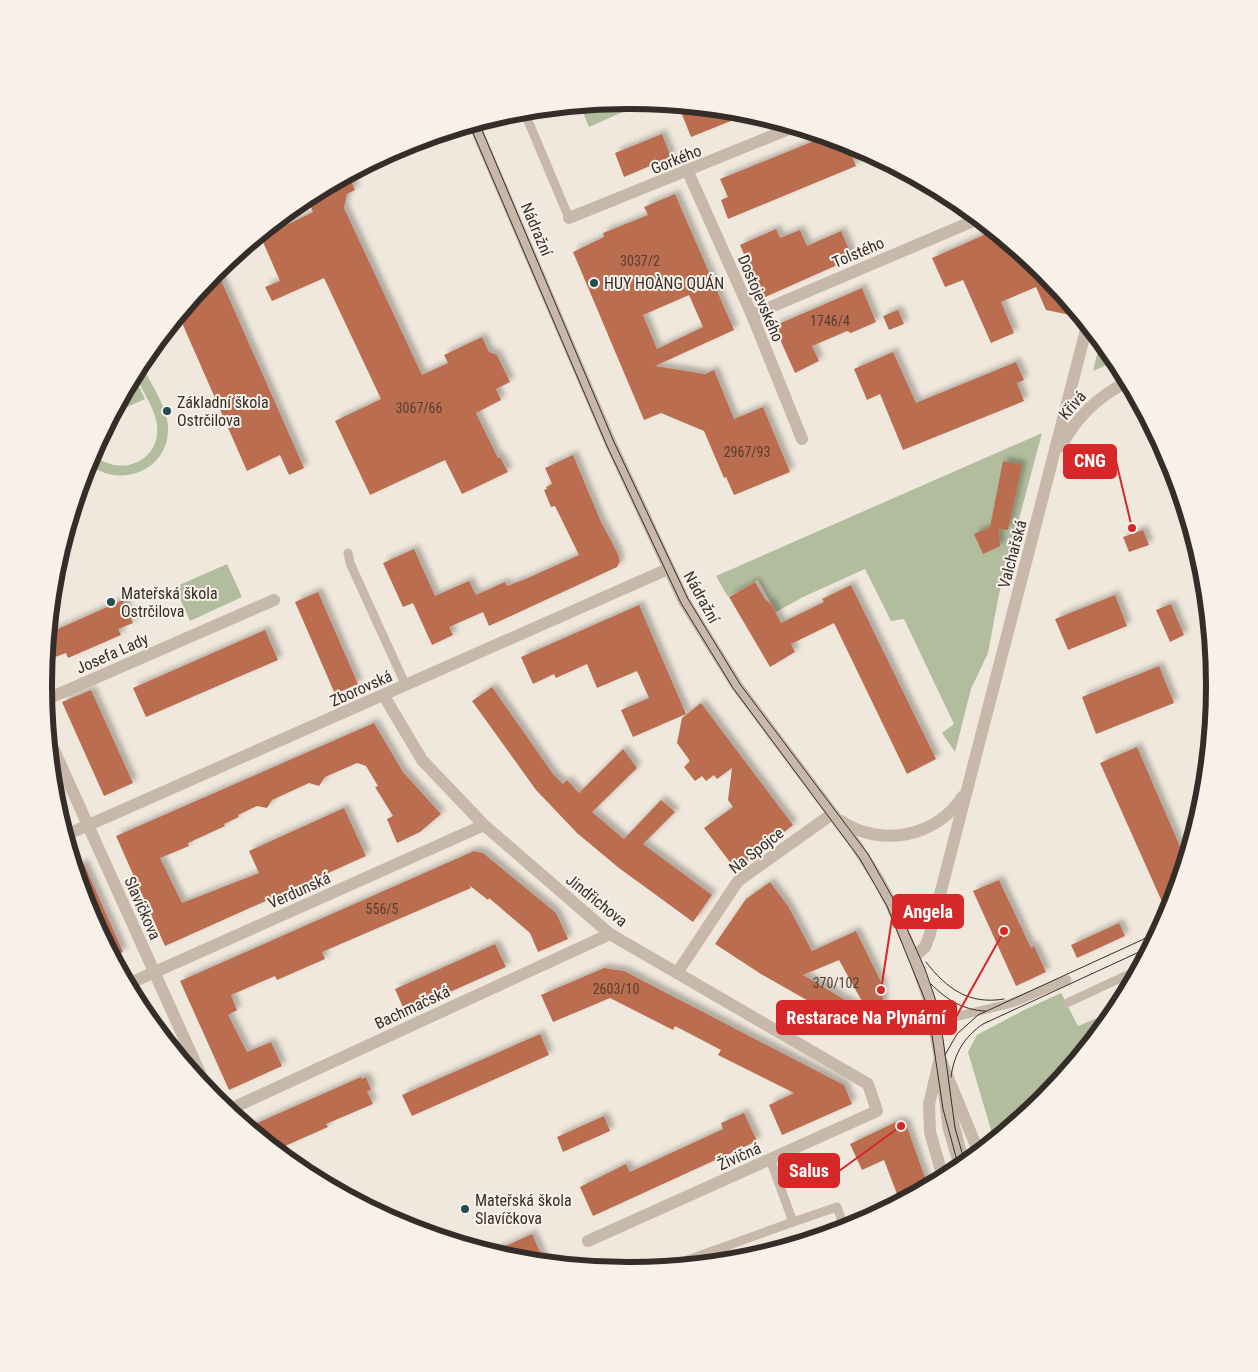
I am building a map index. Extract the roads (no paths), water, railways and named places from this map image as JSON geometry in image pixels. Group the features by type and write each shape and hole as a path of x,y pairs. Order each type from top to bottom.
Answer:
{"street":[{"name":"Nádražní","path":"477,130 611,444 668,569 722,664 879,881 914,957 929,1000 940,1058 975,1146"},
{"name":"Gorkého","path":"569,218 688,172 785,131"},
{"name":"Dostojevského","path":"688,172 752,315 802,439"},
{"name":"Tolstého","path":"752,315 970,222"},
{"name":"Valchařská","path":"914,957 925,947 929,937 1085,334"},
{"name":"Křivá","path":"1053,461 1071,428 1088,408 1104,394 1120,386"},
{"name":"Zborovská","path":"71,833 668,569"},
{"name":"Josefa Lady","path":"53,697 274,600"},
{"name":"Jindřichova","path":"384,696 422,760 484,826 610,934 868,1084"},
{"name":"Slavíčkova","path":"57,756 197,1067"},
{"name":"Valchařská","path":"832,814 847,825 864,833 884,836 903,835 922,830 940,820 955,806 967,789"},
{"name":"Na Spojce","path":"677,973 738,881 832,814"},
{"name":"Verdunská","path":"134,981 484,826"},
{"name":"Bachmačská","path":"235,1107 610,934"},
{"name":"Nádražní","path":"940,1058 929,1104 930,1132 941,1170"},
{"name":"Živičná","path":"588,1241 877,1111 868,1084"}],"lane":[{"path":"527,119 569,218"},
{"path":"348,553 350,563 406,686"},
{"path":"1066,1003 1127,975"},
{"path":"934,1022 1012,1004 1066,980"},
{"path":"940,1058 956,1134 963,1155"},
{"path":"940,1058 947,1128 957,1159"},
{"path":"770,1159 793,1222"},
{"path":"690,1259 837,1207 843,1222"}],"tram line":[{"path":"481,129 614,442 688,599 740,684 868,854 895,902 925,969 935,998 943,1039 955,1128 963,1155"},
{"path":"472,131 607,446 681,603 733,688 860,859 887,906 925,1000 943,1109 957,1160"},
{"path":"945,1055 957,1034 978,1015 1148,937"},
{"path":"951,1077 957,1054 965,1040 983,1024 1140,951"},
{"path":"926,962 942,980 960,993 980,1000 1004,999"},
{"path":"931,984 956,1003 970,1009 985,1011"}],"place":[{"name":"HUY HOÀNG QUÁN","path":"594,283"},
{"name":"Základní škola Ostrčilova","path":"167,411"},
{"name":"CNG","path":"1132,528"},
{"name":"Mateřská škola Ostrčilova","path":"111,602"},
{"name":"Restarace Na Plynární","path":"1004,931"},
{"name":"Angela","path":"881,990"},
{"name":"Salus","path":"901,1126"},
{"name":"Mateřská škola Slavíčkova","path":"465,1209"}]}
